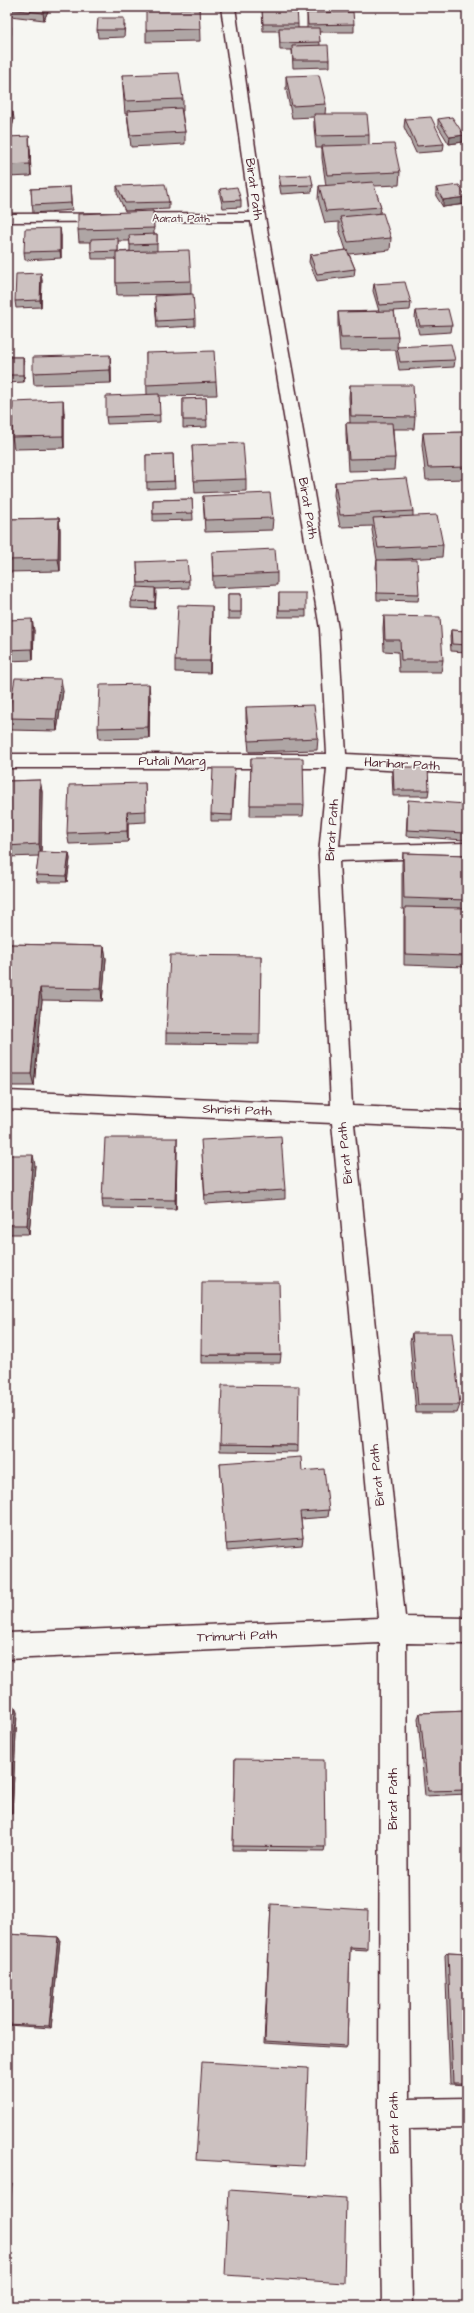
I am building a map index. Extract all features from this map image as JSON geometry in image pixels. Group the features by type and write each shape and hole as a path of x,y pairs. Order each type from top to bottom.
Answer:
{"street":[{"name":"Birat Path","path":"228,7 258,217 329,629 338,761 328,854 342,1114 392,1630 394,2114 397,2306"},
{"name":"Aarati Path","path":"7,218 258,217"},
{"name":"Putali Marg","path":"7,761 338,761"},
{"name":"Harihar Path","path":"338,761 467,767"},
{"path":"328,854 467,850"},
{"name":"Shristi Path","path":"7,1100 467,1120"},
{"name":"Trimurti Path","path":"7,1646 392,1630 467,1631"},
{"path":"394,2114 467,2113"}],"building":[{"path":"10,7 46,7 43,13 9,9"},
{"path":"199,8 200,29 146,30 146,9"},
{"path":"262,8 297,8 298,24 263,24"},
{"path":"353,12 354,24 308,25 307,13"},
{"path":"98,18 124,18 124,30 97,30"},
{"path":"7,26 11,27 7,34"},
{"path":"279,28 319,28 320,42 280,43"},
{"path":"328,45 329,60 293,60 292,46"},
{"path":"179,73 183,99 125,101 122,75"},
{"path":"319,75 326,104 292,106 286,76"},
{"path":"181,108 185,132 130,135 127,111"},
{"path":"7,112 13,112 10,124 7,123"},
{"path":"314,114 367,114 369,135 316,136"},
{"path":"431,117 444,144 417,146 405,119"},
{"path":"452,117 464,135 450,137 438,119"},
{"path":"29,136 30,164 7,165 7,137"},
{"path":"394,144 400,172 327,175 322,146"},
{"path":"311,175 313,185 281,186 279,176"},
{"path":"373,182 381,207 326,211 319,186"},
{"path":"165,184 169,202 125,203 117,186"},
{"path":"459,185 466,197 443,200 436,188"},
{"path":"70,187 71,203 32,205 31,189"},
{"path":"237,187 241,200 223,201 220,189"},
{"path":"153,211 154,228 78,230 78,214"},
{"path":"383,213 391,238 348,242 340,217"},
{"path":"60,228 60,251 24,252 25,229"},
{"path":"157,234 157,244 130,245 129,235"},
{"path":"118,238 118,251 91,252 91,239"},
{"path":"189,250 191,281 116,283 116,252"},
{"path":"347,250 355,269 317,274 310,255"},
{"path":"41,273 40,300 15,301 16,274"},
{"path":"405,282 411,303 379,305 374,284"},
{"path":"193,294 195,319 157,321 155,296"},
{"path":"448,309 452,325 420,326 416,311"},
{"path":"394,311 398,337 341,338 338,312"},
{"path":"451,344 455,360 400,362 397,347"},
{"path":"214,351 216,382 146,385 146,353"},
{"path":"110,355 110,370 33,373 33,357"},
{"path":"7,357 23,357 23,375 7,375"},
{"path":"350,385 413,385 415,417 351,416"},
{"path":"159,394 160,415 106,417 106,396"},
{"path":"206,398 207,420 183,420 183,399"},
{"path":"63,400 63,436 12,437 13,402"},
{"path":"346,423 392,423 395,458 349,459"},
{"path":"467,432 467,467 428,468 423,433"},
{"path":"243,443 246,479 194,481 192,445"},
{"path":"173,454 174,481 146,482 146,455"},
{"path":"407,478 413,511 340,515 335,482"},
{"path":"270,493 273,518 205,520 203,496"},
{"path":"192,499 193,513 153,514 153,500"},
{"path":"437,515 443,545 378,548 373,518"},
{"path":"59,518 58,559 7,560 7,519"},
{"path":"275,549 277,573 213,576 212,552"},
{"path":"187,560 189,581 138,583 137,562"},
{"path":"377,560 417,560 419,594 377,593"},
{"path":"137,587 155,588 155,602 131,601"},
{"path":"279,593 306,593 306,610 279,610"},
{"path":"228,594 241,594 241,612 228,612"},
{"path":"178,605 212,606 210,661 175,661"},
{"path":"384,616 440,617 443,660 401,660 400,640 385,640"},
{"path":"32,619 32,649 7,650 7,620"},
{"path":"451,630 467,631 467,645 452,644"},
{"path":"15,678 61,679 56,719 8,718"},
{"path":"149,684 148,727 98,728 100,685"},
{"path":"314,705 318,738 249,741 246,707"},
{"path":"251,758 303,758 304,805 250,805"},
{"path":"393,767 428,767 429,790 394,790"},
{"path":"213,768 235,768 232,815 211,814"},
{"path":"40,780 39,844 7,846 7,781"},
{"path":"145,783 146,811 127,812 127,831 67,833 69,785"},
{"path":"408,800 466,804 465,833 407,830"},
{"path":"39,852 69,853 66,876 36,875"},
{"path":"403,853 467,855 467,900 404,898"},
{"path":"405,907 467,908 467,956 405,954"},
{"path":"7,944 104,946 101,989 40,988 31,1074 7,1074"},
{"path":"170,955 261,956 260,1034 166,1033"},
{"path":"281,1136 285,1190 205,1195 201,1140"},
{"path":"105,1138 177,1138 175,1200 102,1199"},
{"path":"7,1155 33,1155 27,1225 7,1225"},
{"path":"202,1282 279,1282 281,1355 201,1355"},
{"path":"412,1333 452,1333 460,1405 418,1405"},
{"path":"222,1385 299,1386 298,1445 220,1444"},
{"path":"301,1457 302,1471 324,1469 329,1510 300,1512 303,1538 226,1544 220,1463"},
{"path":"7,1707 15,1707 10,1810 7,1810"},
{"path":"467,1711 467,1790 428,1791 420,1713"},
{"path":"235,1759 324,1760 325,1847 233,1846"},
{"path":"271,1904 368,1910 367,1948 350,1947 347,2046 265,2041"},
{"path":"7,1934 58,1937 49,2026 7,2024"},
{"path":"448,1952 467,1953 467,2083 453,2083"},
{"path":"202,2062 308,2068 304,2166 196,2160"},
{"path":"7,2183 9,2183 7,2203"},
{"path":"229,2190 346,2198 344,2283 225,2275"}]}
